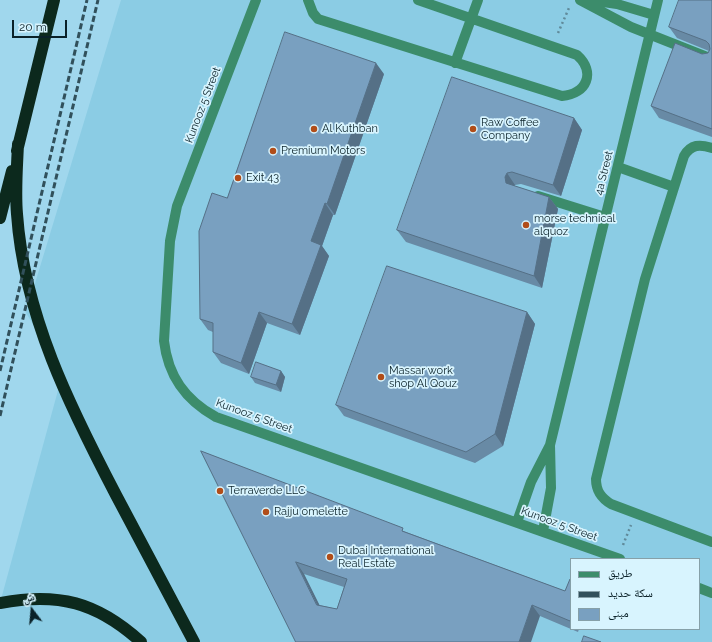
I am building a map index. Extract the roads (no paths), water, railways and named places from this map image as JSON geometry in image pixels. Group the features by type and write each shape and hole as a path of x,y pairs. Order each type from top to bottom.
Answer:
{"highway":[{"path":"0,218 54,0"},
{"path":"18,144 16,185 17,215 33,304 46,347 82,430 194,642"},
{"path":"0,602 24,598 50,598 76,603 106,615 123,626 141,642"}],"street":[{"name":"Kunooz 5 Street","path":"256,0 183,190 173,223 164,341 170,368 176,380 193,402 216,417 616,558"},
{"path":"308,0 313,13 318,18 562,96 577,93 586,81 586,66 577,55 418,0"},
{"path":"455,63 478,0"},
{"path":"580,0 596,10 649,35 712,59"},
{"path":"590,0 617,4 654,15"},
{"name":"4a Street","path":"517,522 531,482 550,445 658,0"},
{"path":"712,148 696,145 687,151 674,187 641,293 596,479 598,491 606,501 635,514 712,542"},
{"path":"618,167 674,187"},
{"path":"526,192 605,218"},
{"name":"4a Street","path":"543,531 551,488 550,445"},
{"path":"700,588 712,592"}],"railway":[{"path":"0,371 87,0"},
{"path":"0,416 98,0"}],"place":[{"name":"Al Kuthban","path":"314,129"},
{"name":"Raw Coffee Company","path":"473,129"},
{"name":"Premium Motors","path":"273,151"},
{"name":"Exit 43","path":"238,178"},
{"name":"morse technical alquoz","path":"526,225"},
{"name":"Massar work shop Al Qouz","path":"381,377"},
{"name":"Terraverde LLC","path":"220,491"},
{"name":"Rajju omelette","path":"266,512"},
{"name":"Dubai International Real Estate","path":"330,557"}]}
